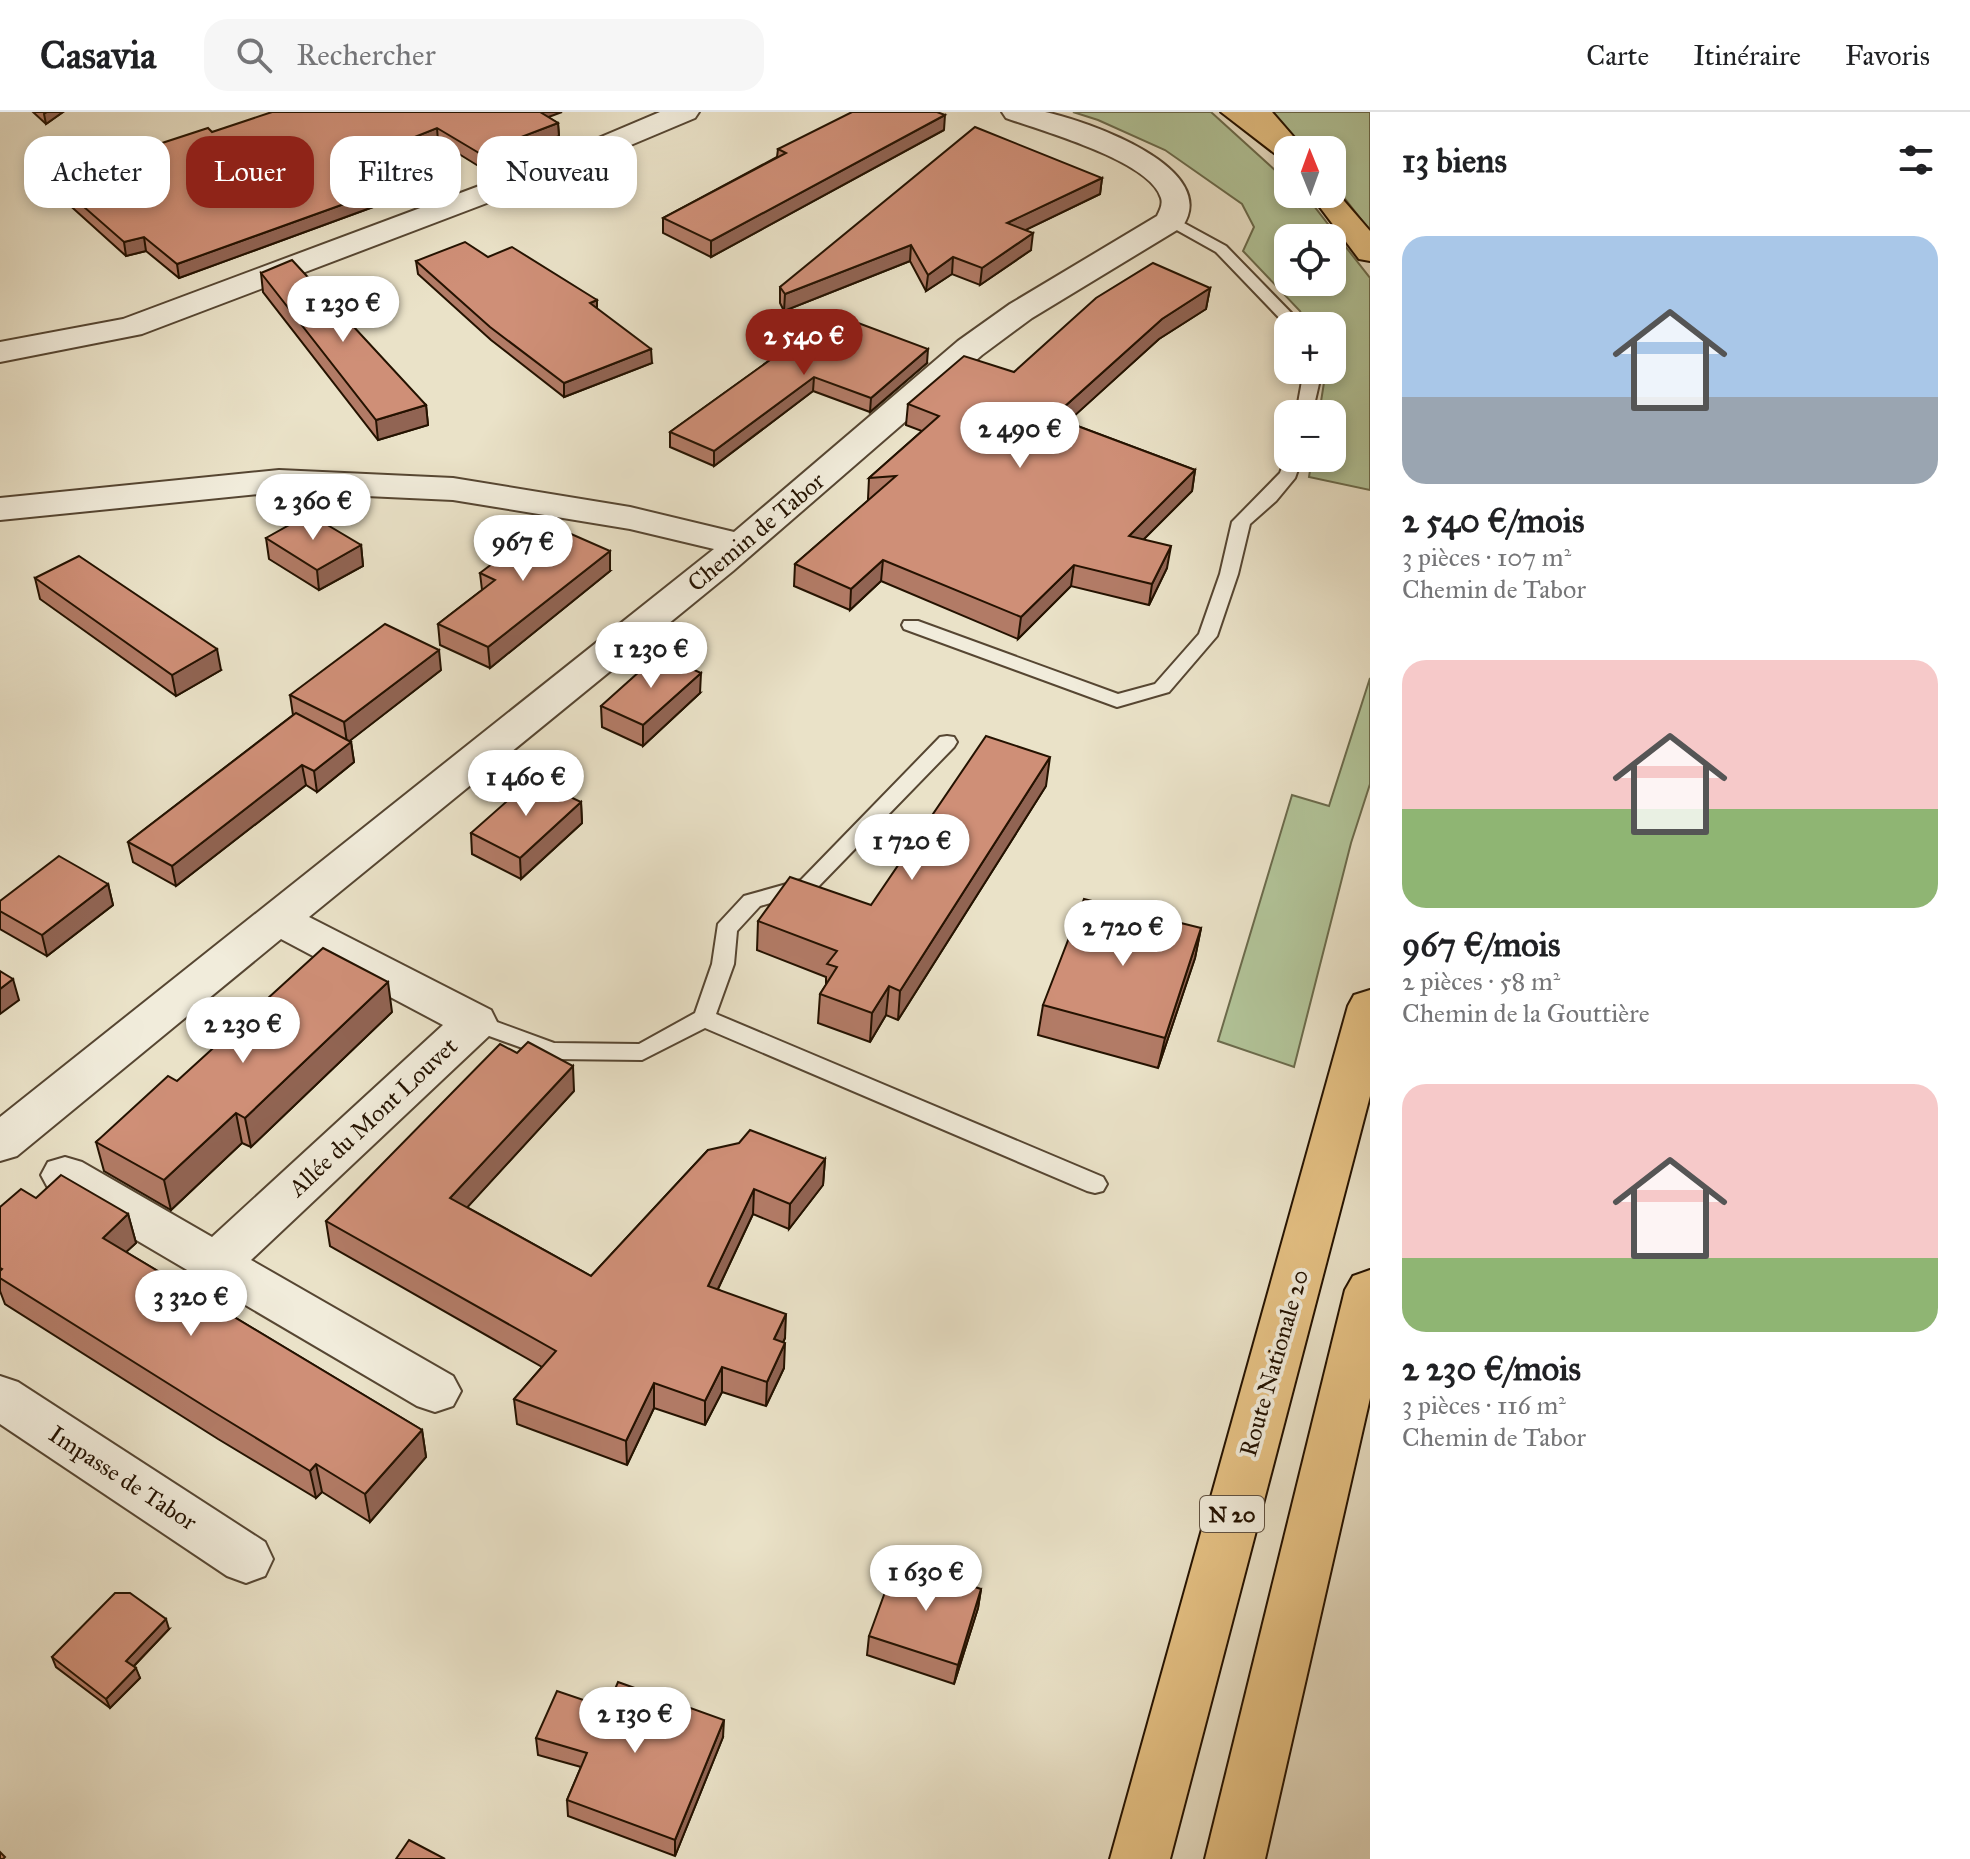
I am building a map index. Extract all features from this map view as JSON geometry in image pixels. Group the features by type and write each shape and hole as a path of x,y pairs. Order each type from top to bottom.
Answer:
{"main road":[{"path":"1235,112 1274,139"},
{"path":"1257,112 1277,136"},
{"path":"1336,208 1370,252"},
{"name":"Route Nationale 20","path":"1140,1859 1249,1449 1328,1171 1370,1006"},
{"path":"1235,1859 1370,1290"}],"street":[{"path":"0,352 131,327 540,173 685,112"},
{"path":"1016,112 1137,158 1156,169 1173,189 1178,201 1171,221"},
{"name":"Chemin de Tabor","path":"0,1143 720,563 970,348 1021,311 1171,221"},
{"path":"0,509 279,481 437,488 630,518 739,544"},
{"name":"Allée du Mont Louvet","path":"214,1265 475,1022 278,919"},
{"path":"65,1175 214,1265 435,1391"},
{"name":"Impasse de Tabor","path":"0,1397 246,1559"}],"lane":[{"path":"1171,221 1221,249 1282,312"},
{"path":"911,625 1117,701 1162,688 1208,636 1229,574 1241,522 1270,497 1290,472"},
{"path":"475,1022 553,1051 642,1052 704,1018 723,964 726,929 752,901 808,885 947,742"},
{"path":"704,1018 1095,1184"}],"green space":[{"path":"1073,112 1211,112 1274,169 1274,208 1315,208 1328,224 1274,224 1274,284 1243,251 1254,227 1242,204 1165,150"},
{"path":"1271,112 1370,112 1370,231 1346,200 1346,136 1292,136"},
{"path":"1346,247 1370,278 1370,490 1309,477 1310,472 1346,472 1346,400 1321,400 1324,384 1346,384 1346,312 1300,311 1286,296 1346,296"},
{"path":"1370,678 1370,784 1351,843 1294,1067 1218,1041 1292,795 1329,806"}],"building":[{"path":"272,112 540,112 558,123 524,136 477,136 477,152 461,142 461,136 450,136 437,128 417,136 330,136 330,208 333,208 177,264 144,237 124,242 85,208 170,208 170,140 208,128 212,132"},
{"path":"852,112 937,112 945,115 711,241 663,218 786,153 778,149"},
{"path":"975,127 1102,178 1007,223 1033,233 982,268 953,257 928,275 911,245 785,294 780,287"},
{"path":"465,242 488,257 512,247 597,300 590,303 651,349 564,383 490,327 416,261"},
{"path":"292,260 426,405 376,420 261,273"},
{"path":"1153,263 1210,288 1162,319 1053,417 1195,470 1129,536 1171,546 1152,584 1074,565 1021,617 883,560 851,589 795,564 896,476 869,478 939,416 908,404 964,356 1014,372 1096,298"},
{"path":"834,314 928,349 871,398 814,377 714,451 670,432"},
{"path":"309,514 361,545 317,570 266,538"},
{"path":"546,523 610,551 488,647 438,624 495,580 480,573"},
{"path":"79,556 217,649 172,675 35,578"},
{"path":"385,624 439,650 344,722 290,695"},
{"path":"659,654 701,673 643,725 601,706"},
{"path":"296,713 351,742 314,771 302,765 172,866 128,842"},
{"path":"986,736 1050,757 900,991 889,986 872,1013 820,994 837,967 827,964 837,951 758,921 790,877 871,905"},
{"path":"532,779 581,802 520,858 471,833"},
{"path":"59,856 108,884 42,935 0,911 0,901"},
{"path":"1084,899 1201,928 1165,1038 1043,1005"},
{"path":"323,948 388,982 245,1118 236,1113 164,1180 96,1142 168,1076 177,1081"},
{"path":"0,971 13,979 0,989"},
{"path":"528,1042 573,1066 450,1198 591,1276 708,1150 739,1143 750,1130 825,1159 790,1204 754,1189 708,1286 786,1314 774,1339 785,1343 767,1382 722,1367 705,1401 654,1383 626,1441 514,1399 556,1351 326,1221 500,1044 517,1053"},
{"path":"61,1175 128,1214 103,1238 422,1430 365,1494 316,1464 310,1471 0,1278 0,1207 21,1189 36,1198"},
{"path":"896,1562 981,1589 958,1665 869,1636"},
{"path":"115,1593 130,1593 166,1619 126,1661 136,1668 106,1699 52,1657"},
{"path":"618,1682 724,1720 675,1840 567,1800 587,1753 536,1738 557,1691 607,1708"},
{"path":"409,1840 445,1859 396,1859"}]}
